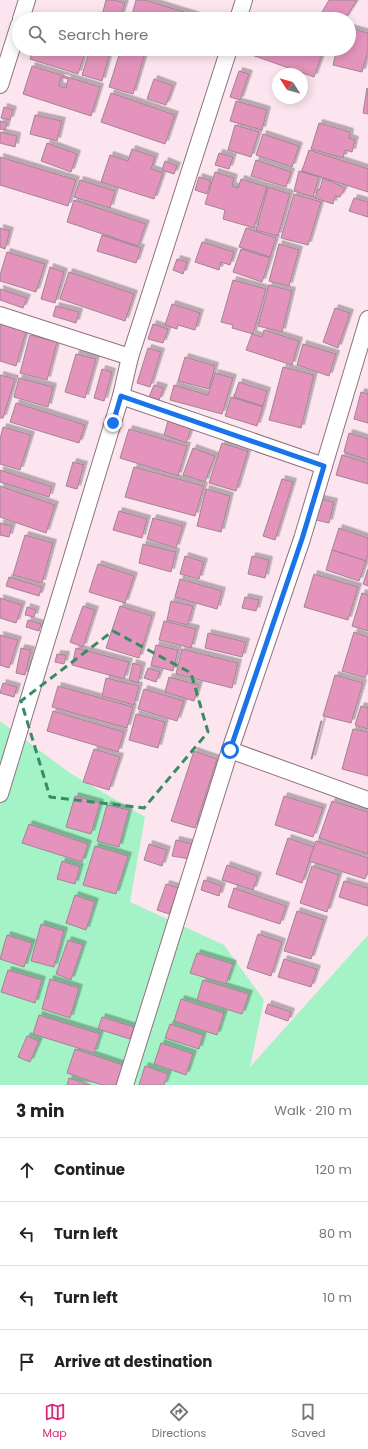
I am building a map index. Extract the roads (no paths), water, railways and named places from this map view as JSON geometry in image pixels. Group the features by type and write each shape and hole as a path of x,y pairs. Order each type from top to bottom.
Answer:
{"street":[{"path":"23,12 27,0"},
{"path":"240,12 244,0"},
{"path":"0,85 12,47"},
{"path":"0,794 121,396 130,357 227,56"},
{"path":"0,315 130,357"},
{"path":"125,1085 230,750 302,539 368,320"},
{"path":"121,396 324,466"},
{"path":"230,750 368,800"}]}
